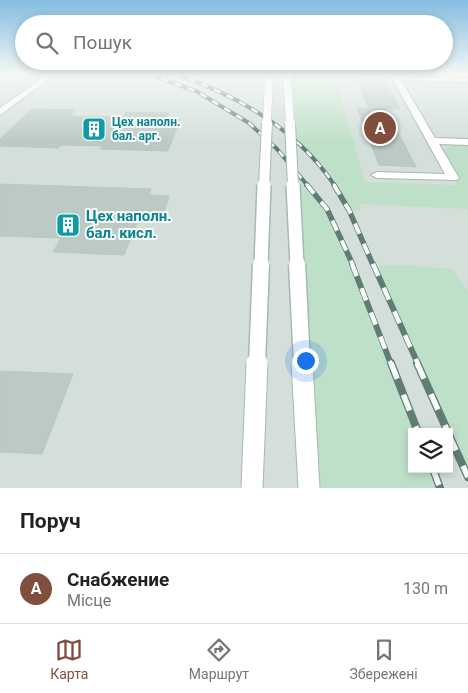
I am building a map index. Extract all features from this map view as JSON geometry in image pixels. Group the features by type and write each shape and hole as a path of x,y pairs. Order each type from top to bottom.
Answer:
{"lane":[{"path":"0,112 21,97"},
{"path":"252,488 268,97"},
{"path":"288,97 309,488"},
{"path":"377,175 452,178 407,97"},
{"path":"433,141 468,142"}],"shaded area":[{"path":"0,97 468,97 468,488 0,488"}],"green space":[{"path":"288,97 341,97 365,182 457,185 439,152 453,146 468,146 468,209 359,204 360,211 349,210 323,171 290,138"},
{"path":"292,167 327,209 345,245 416,428 408,428 408,473 434,473 440,488 309,488"},
{"path":"406,265 453,269 468,291 468,477 453,443 453,428 446,428 374,266"}],"building":[{"path":"364,97 393,97 400,109 368,108"},
{"path":"357,108 386,109 416,167 379,165"},
{"name":"Цех наполн. бал. арг.","path":"32,109 75,110 70,116 123,117 126,112 169,113 166,119 180,119 168,151 100,149 103,146 61,145 58,148 0,146 0,139"},
{"name":"Цех наполн. бал. кисл.","path":"0,184 151,189 149,195 169,196 163,215 141,214 124,255 53,252 61,238 0,236"},
{"path":"0,371 73,374 42,454 0,452"}],"railway":[{"path":"206,97 249,123 277,149 308,186"},
{"path":"230,97 284,131 320,166 335,186"},
{"path":"307,185 327,209 353,265"},
{"path":"334,185 349,210 373,265"},
{"path":"352,264 391,364"},
{"path":"373,264 418,364"},
{"path":"391,363 416,428"},
{"path":"417,363 446,428"},
{"path":"453,444 468,477"},
{"path":"434,473 440,488"}],"place":[{"name":"Снабжение","path":"380,128"},
{"name":"Цех наполн. бал. арг.","path":"94,129"},
{"name":"Цех наполн. бал. кисл.","path":"68,225"}]}
